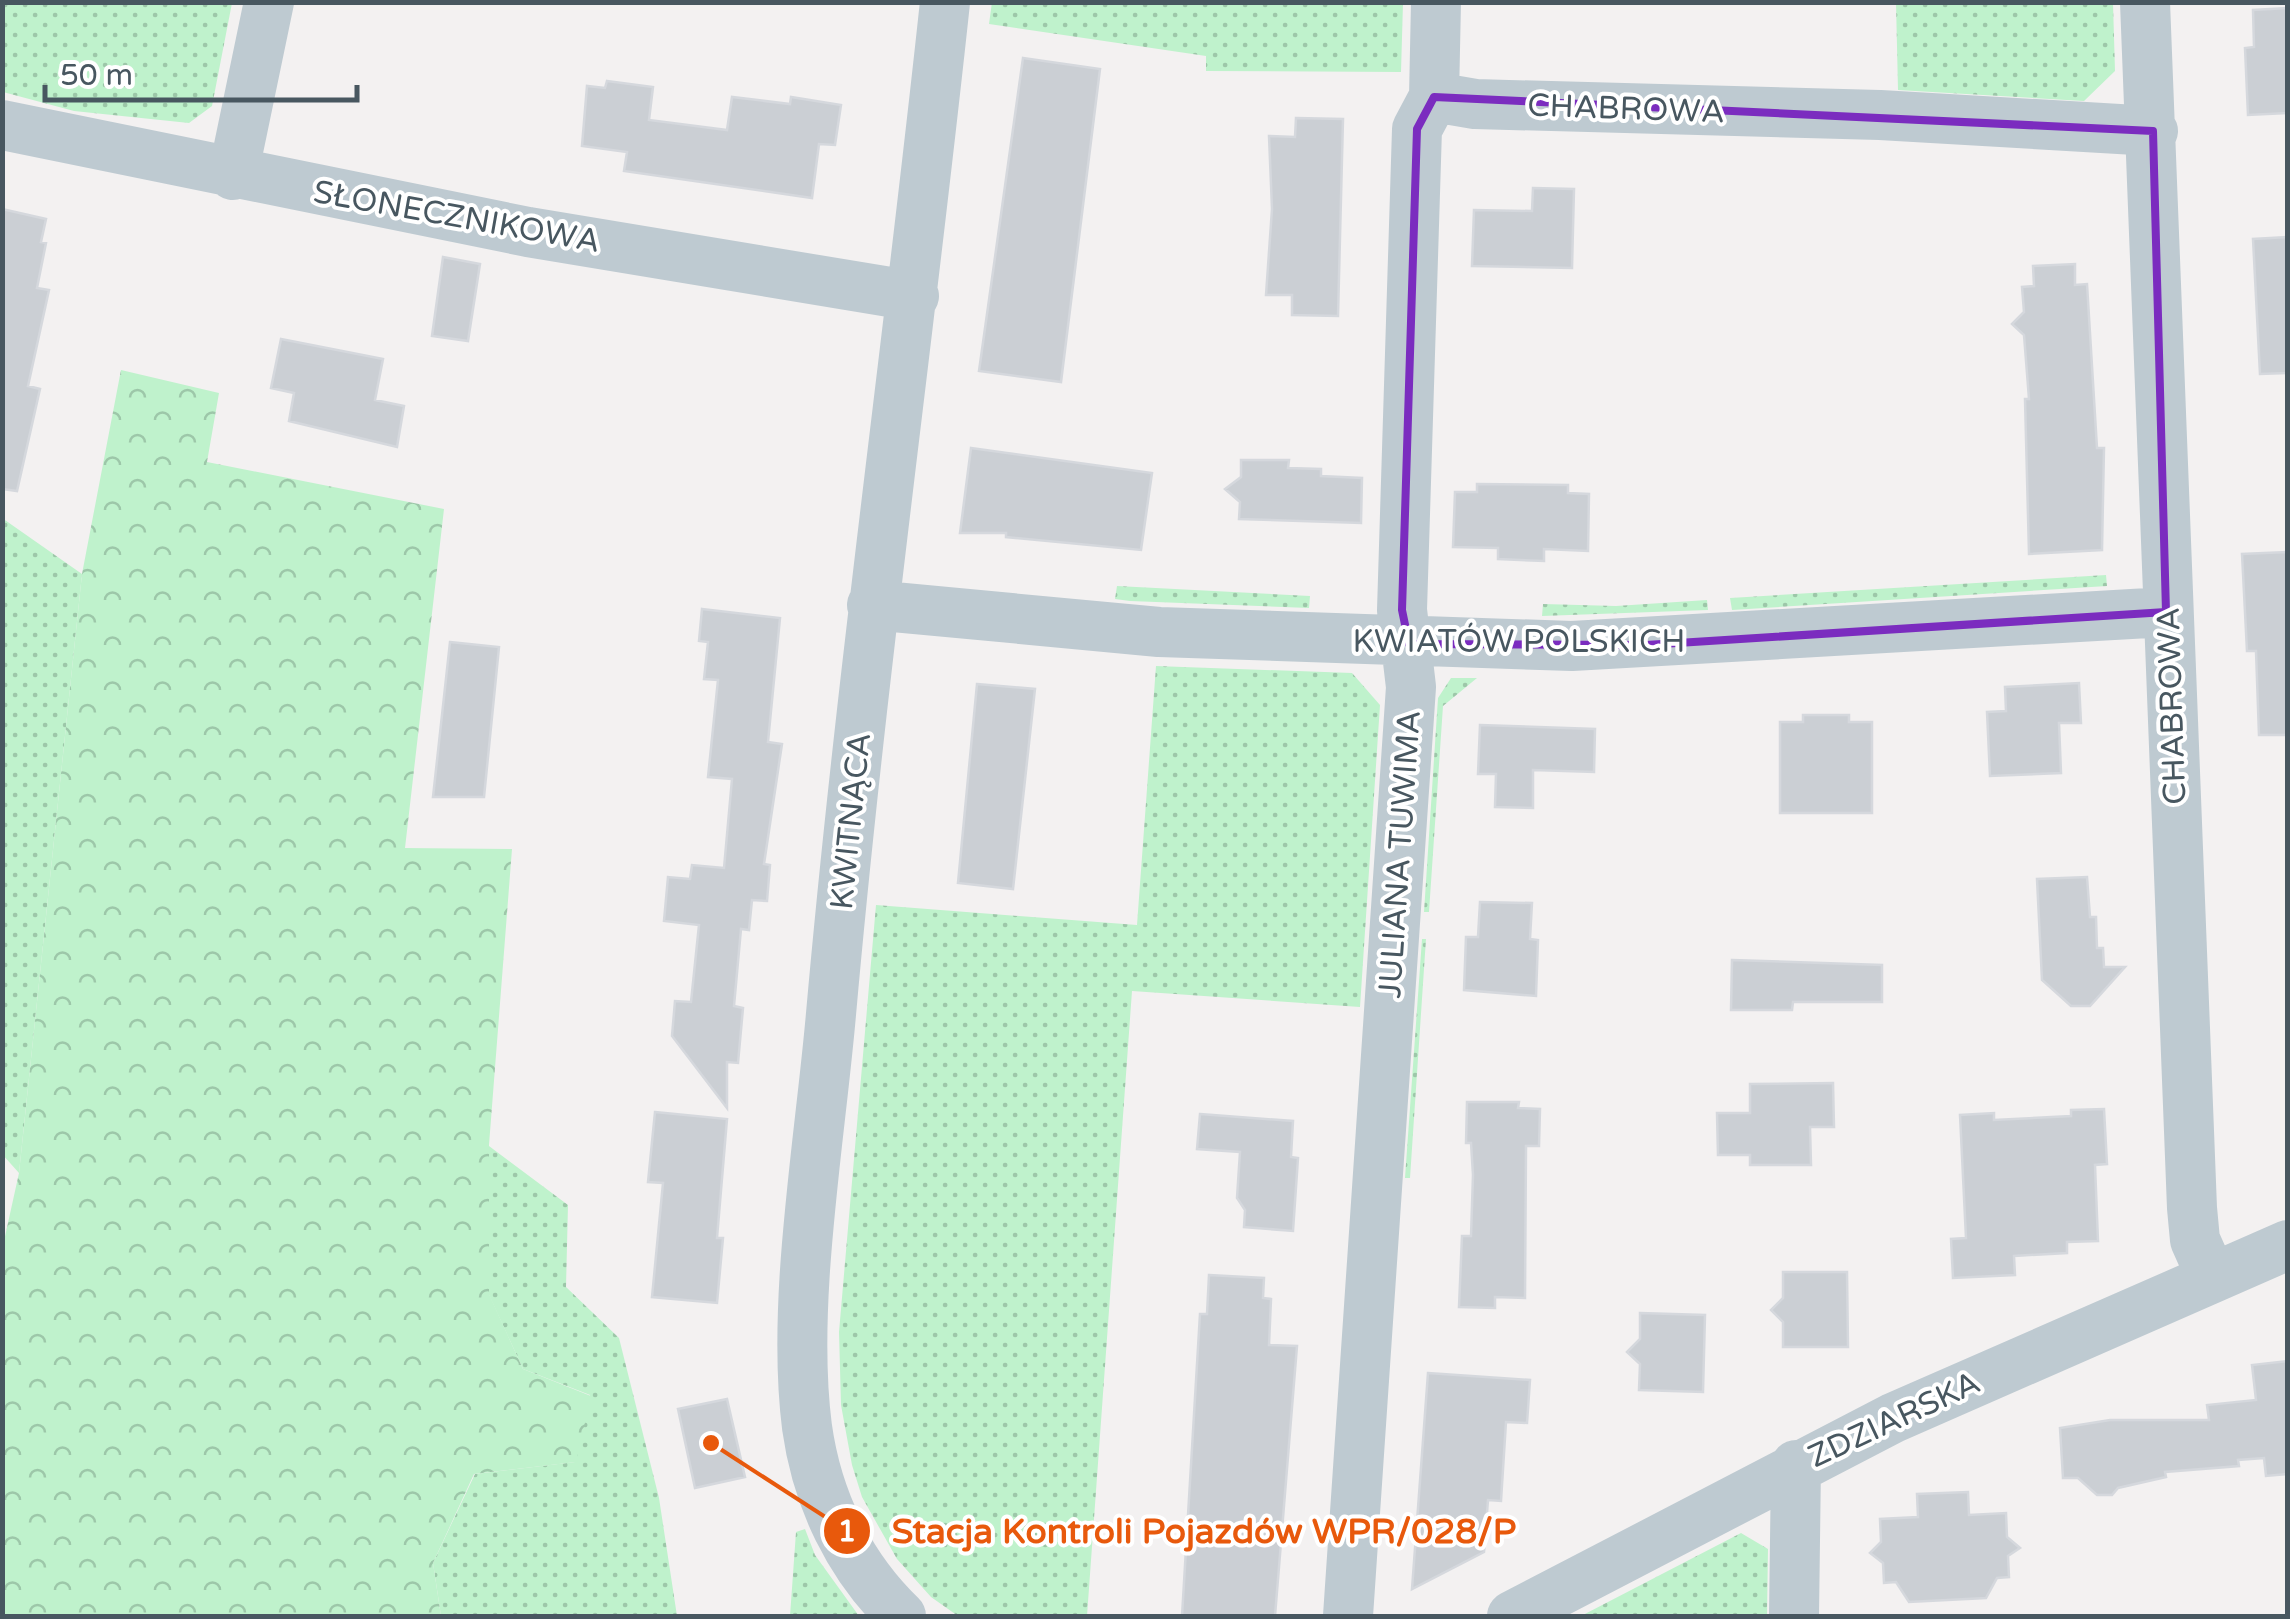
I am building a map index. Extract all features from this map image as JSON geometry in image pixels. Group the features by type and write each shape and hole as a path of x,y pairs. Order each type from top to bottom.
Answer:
{"street":[{"path":"233,175 269,2"},
{"name":"KWITNĄCA","path":"901,1616 844,1544 825,1498 808,1432 803,1369 835,965 872,605 914,296 945,2"},
{"path":"1434,97 1436,2"},
{"name":"CHABROWA","path":"2146,2 2166,612 2194,1230 2211,1276"},
{"name":"CHABROWA","path":"1434,97 1475,104 1880,115 2153,132"},
{"name":"JULIANA TUWIMA","path":"1348,1616 1412,686 1402,610 1416,130 1434,97"},
{"name":"SŁONECZNIKOWA","path":"2,125 528,232 914,296"},
{"name":"KWIATÓW POLSKICH","path":"872,605 1158,632 1409,644 1646,645 2166,612"},
{"name":"ZDZIARSKA","path":"1512,1616 1796,1465 2211,1276 2288,1245"},
{"path":"1794,1616 1796,1465"}],"highlighted area":[{"path":"1434,97 2153,131 2166,612 1646,645 1409,644 1402,610 1417,129"}],"green space":[{"path":"992,2 1403,3 1401,72 1206,71 1206,56 989,24"},
{"path":"2,3 232,3 212,106 189,123 74,111 3,92"},
{"path":"1896,3 2113,3 2115,71 2084,101 1898,90"},
{"path":"121,370 219,393 207,462 444,509 405,848 512,849 489,1145 489,1294 523,1369 591,1396 576,1462 474,1474 433,1563 441,1616 3,1616 2,1250 19,1173 82,574"},
{"path":"2,518 82,574 19,1173 2,1154"},
{"path":"2106,575 2107,586 1732,610 1730,598"},
{"path":"1117,586 1310,596 1309,608 1130,601 1115,599"},
{"path":"1707,600 1708,610 1542,616 1543,604 1616,606"},
{"path":"1156,666 1352,673 1380,705 1360,1007 1132,991 1087,1616 958,1616 931,1597 897,1559 862,1497 841,1405 839,1332 876,905 1137,925"},
{"path":"1451,678 1477,678 1443,706 1429,912 1424,912 1438,698"},
{"path":"1422,939 1426,939 1410,1178 1405,1178"},
{"path":"489,1146 568,1205 566,1287 619,1338 659,1498 677,1616 441,1616 433,1563 475,1474 575,1462 590,1395 523,1369 489,1295"},
{"path":"805,1529 815,1555 859,1616 790,1616 796,1532"},
{"path":"1741,1533 1768,1549 1767,1616 1581,1616"}],"building":[{"path":"2288,8 2288,113 2248,115 2245,48 2254,47 2253,10"},
{"path":"1023,58 1100,69 1061,382 979,371"},
{"path":"607,81 653,87 649,120 727,130 732,97 790,104 791,97 841,105 835,145 819,144 812,198 624,171 627,152 582,146 587,86 605,88"},
{"path":"1296,118 1343,119 1338,316 1292,315 1292,295 1266,295 1272,209 1269,136 1295,137"},
{"path":"1533,188 1574,189 1572,268 1472,266 1474,210 1532,211"},
{"path":"2,209 46,219 41,242 46,243 37,288 49,290 28,386 40,389 17,491 2,489"},
{"path":"2288,237 2288,373 2260,374 2253,239"},
{"path":"443,257 480,264 468,341 432,336"},
{"path":"2075,264 2075,285 2087,284 2097,448 2104,448 2102,550 2029,554 2025,399 2029,399 2024,335 2012,324 2024,312 2022,287 2034,286 2033,266"},
{"path":"281,339 383,359 375,400 404,406 397,447 289,421 294,393 271,388"},
{"path":"971,448 1152,473 1141,550 1006,537 1006,533 960,533"},
{"path":"1241,460 1289,460 1288,468 1321,469 1321,476 1362,478 1361,523 1239,519 1240,502 1225,489 1241,477"},
{"path":"1477,484 1568,485 1568,493 1589,494 1588,551 1544,549 1544,561 1498,559 1498,548 1453,547 1455,492 1477,492"},
{"path":"2288,552 2288,735 2259,735 2256,651 2247,651 2242,554"},
{"path":"702,609 780,618 768,742 782,744 764,864 770,865 767,901 752,900 749,930 741,929 734,1006 743,1008 738,1063 727,1062 727,1108 672,1036 675,1001 691,1002 699,925 664,921 668,877 690,879 692,865 724,868 732,779 708,777 718,680 704,679 708,642 699,641"},
{"path":"450,642 499,647 484,797 433,797"},
{"path":"2079,683 2081,723 2059,723 2061,773 1990,776 1987,712 2006,711 2005,687"},
{"path":"977,684 1035,689 1013,889 958,883"},
{"path":"1803,715 1849,715 1849,722 1872,722 1872,813 1780,813 1780,722 1803,722"},
{"path":"1480,725 1595,729 1594,772 1533,770 1533,808 1495,807 1496,774 1478,774"},
{"path":"2087,877 2090,917 2096,917 2097,948 2103,948 2104,967 2125,967 2090,1006 2071,1006 2042,980 2037,879"},
{"path":"1480,902 1532,903 1530,939 1538,940 1536,996 1464,990 1466,937 1478,937"},
{"path":"1732,960 1882,965 1882,1002 1793,1002 1792,1010 1731,1010"},
{"path":"1833,1083 1834,1127 1810,1127 1811,1165 1750,1165 1750,1155 1718,1155 1717,1113 1750,1113 1750,1084"},
{"path":"1467,1102 1519,1102 1518,1108 1540,1109 1539,1146 1526,1146 1525,1298 1495,1297 1495,1308 1459,1307 1462,1236 1471,1236 1473,1175 1471,1143 1466,1143"},
{"path":"2104,1109 2107,1164 2095,1165 2098,1241 2067,1242 2067,1253 2014,1256 2015,1275 1953,1278 1951,1239 1966,1238 1960,1115 1994,1113 1994,1120 2071,1116 2071,1110"},
{"path":"655,1112 727,1119 717,1238 723,1238 717,1303 652,1297 663,1183 648,1182"},
{"path":"1200,1114 1293,1121 1291,1157 1298,1158 1293,1231 1244,1227 1245,1210 1237,1198 1240,1152 1197,1149"},
{"path":"1783,1272 1847,1272 1848,1347 1783,1347 1783,1322 1771,1310 1783,1298"},
{"path":"1209,1275 1264,1278 1263,1298 1271,1299 1269,1345 1297,1346 1275,1616 1182,1616 1200,1314 1207,1314"},
{"path":"1640,1313 1705,1315 1703,1392 1639,1390 1640,1364 1627,1352 1640,1339"},
{"path":"2288,1361 2288,1474 2266,1476 2264,1458 2238,1460 2239,1466 2165,1472 2166,1477 2118,1488 2112,1495 2097,1495 2078,1478 2063,1478 2060,1428 2110,1420 2209,1420 2207,1405 2256,1400 2252,1365"},
{"path":"1428,1373 1530,1380 1527,1423 1506,1422 1501,1501 1488,1500 1484,1552 1412,1589"},
{"path":"727,1399 745,1477 695,1488 678,1409"},
{"path":"1968,1492 1969,1515 2006,1513 2007,1537 2020,1548 2008,1556 2009,1577 1997,1578 1986,1598 1909,1602 1896,1582 1884,1583 1883,1563 1870,1553 1881,1542 1880,1519 1918,1517 1917,1494"}],"place":[{"name":"Stacja Kontroli Pojazdów WPR/028/P","path":"711,1443"}]}
